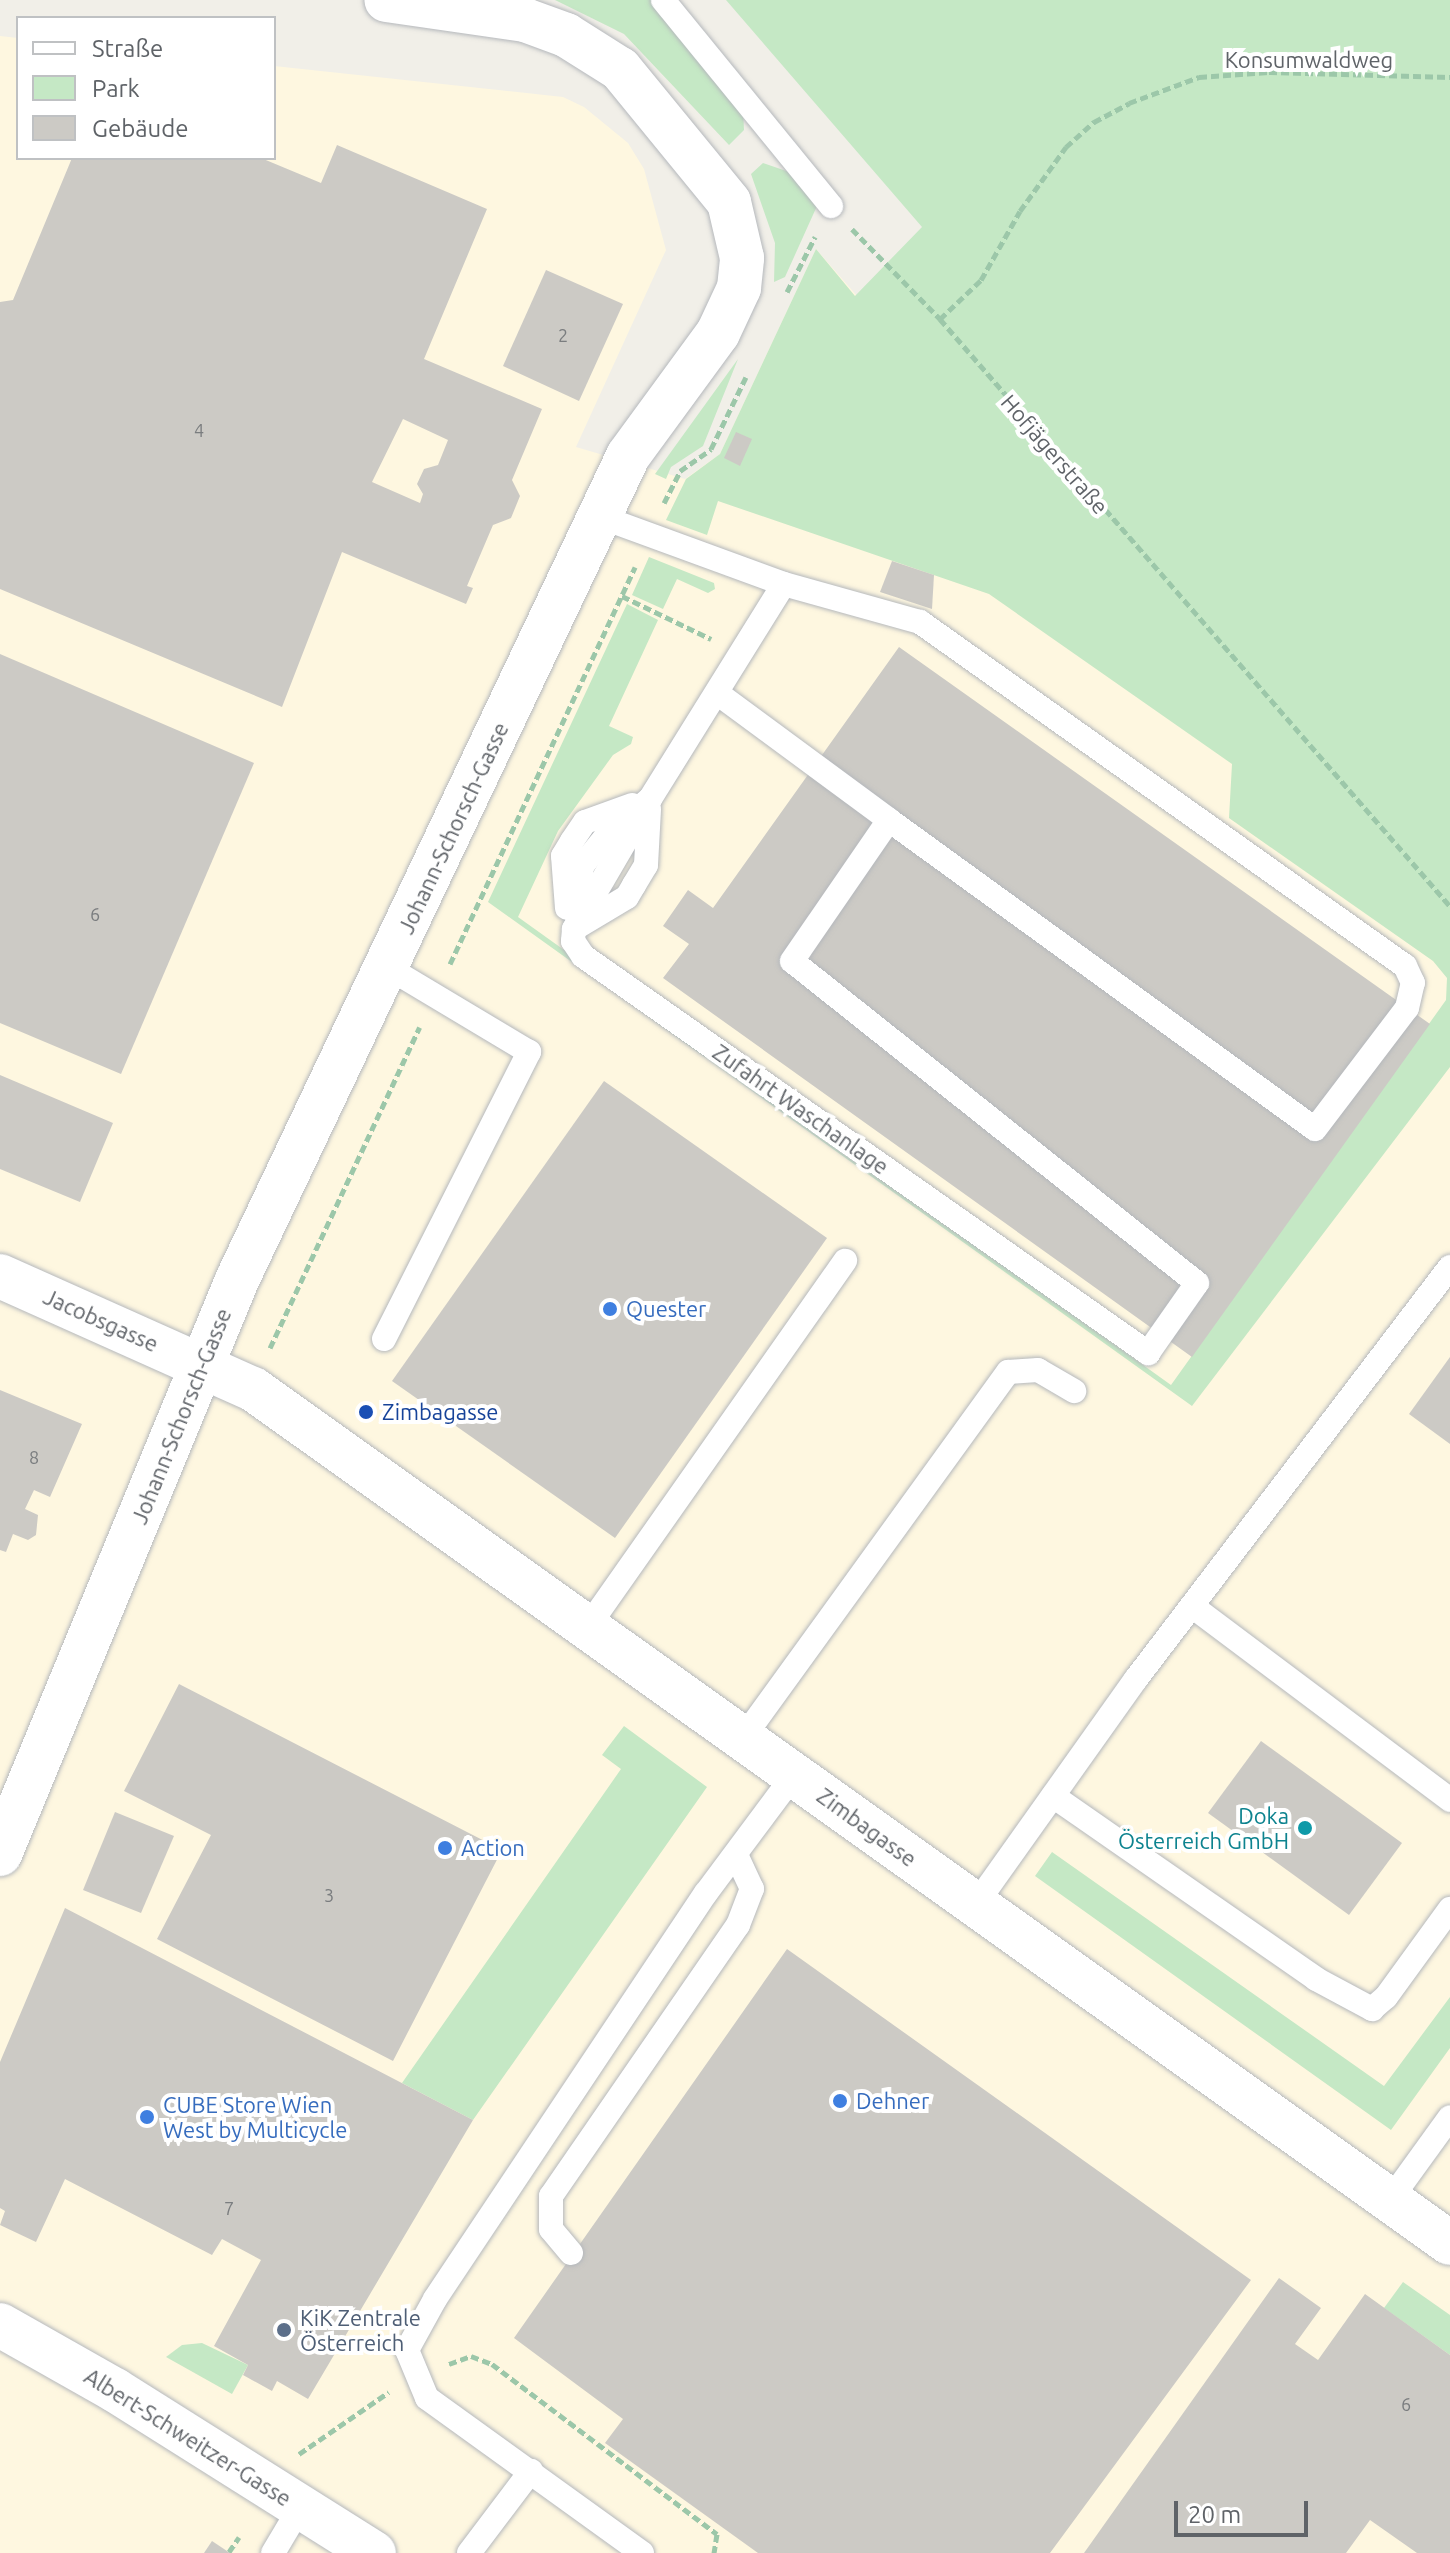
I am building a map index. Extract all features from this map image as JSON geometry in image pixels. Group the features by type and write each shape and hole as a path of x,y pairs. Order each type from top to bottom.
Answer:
{"street":[{"name":"Johann-Schorsch-Gasse","path":"0,1854 201,1364 640,436 730,314 742,258 729,202 638,86 603,55 525,20 386,0"},
{"name":"Jacobsgasse","path":"0,1276 201,1364"},
{"name":"Zimbagasse","path":"201,1364 253,1389 1450,2243"},
{"name":"Albert-Schweitzer-Gasse","path":"0,2325 374,2553"}],"lane":[{"path":"663,0 831,206"},
{"path":"601,517 784,584 920,622 1405,966 1413,983 1407,1008 1315,1129 717,693"},
{"path":"574,929 650,799 784,584"},
{"path":"574,929 565,901 563,856 585,822 650,799"},
{"name":"Zufahrt Waschanlage","path":"574,929 573,941 583,956 1148,1353 1197,1283 792,961 889,820"},
{"path":"384,1339 529,1052 387,967"},
{"path":"587,1628 845,1261"},
{"path":"976,1904 1192,1606 1450,1267"},
{"path":"743,1738 1008,1372 1038,1370 1074,1391"},
{"path":"1192,1606 1450,1800"},
{"path":"642,2553 427,2398 407,2350 443,2286 736,1854 794,1775"},
{"path":"1053,1796 1316,1979 1372,2009 1450,1909"},
{"path":"571,2253 551,2229 551,2196 738,1925 752,1889 736,1854"},
{"path":"1390,2200 1450,2117"},
{"path":"469,2553 531,2471"},
{"path":"273,2553 301,2506"}],"path":[{"name":"Konsumwaldweg","path":"940,319 981,280 1020,211 1066,147 1094,122 1129,103 1199,77 1269,72 1450,77"},
{"path":"785,295 831,206"},
{"name":"Hofjägerstraße","path":"831,206 940,319 1450,906"},
{"path":"253,1389 649,534 680,471 711,449 751,365"},
{"path":"622,596 742,654"}],"shaded area":[{"path":"0,36 16,38 16,160 276,160 276,66 563,97 584,107 628,143 644,169 666,250 576,447 685,479 720,454 816,249 1450,974 1450,2553 0,2553"}],"green space":[{"path":"555,0 652,0 743,109 744,130 729,145 624,34"},
{"path":"726,0 1450,0 1450,1067 1192,1406 488,902 627,604 658,620 609,726 633,737 631,744 613,755 558,831 518,917 1171,1385 1446,1000 1447,978 1433,961 1229,818 1232,764 989,594 718,501 707,535 666,520 686,479 720,454 816,249 855,296 922,227"},
{"path":"763,163 795,174 817,206 785,277 774,282 775,243 751,174"},
{"path":"738,359 703,446 671,467 666,479 655,474"},
{"path":"649,557 714,583 715,589 708,593 677,579 663,609 632,595"},
{"path":"624,1726 707,1787 473,2120 402,2083 621,1769 602,1755"},
{"path":"1052,1852 1384,2086 1450,1997 1450,2048 1391,2130 1035,1876"},
{"path":"1403,2282 1450,2315 1450,2355 1384,2308"},
{"path":"202,2343 248,2365 232,2394 166,2357 182,2345"}],"building":[{"path":"337,145 487,209 424,359 542,409 512,480 520,496 511,518 493,525 467,586 473,588 466,604 342,552 282,707 0,589 0,302 13,300 71,160 266,160 321,183","holes":["403,419 448,440 438,465 424,469 417,484 423,494 420,503 372,482"]},
{"path":"546,270 623,304 579,401 503,366"},
{"path":"736,432 752,439 740,466 724,458"},
{"path":"892,561 934,575 932,609 880,592"},
{"path":"899,647 1430,1024 1192,1357 663,978 689,944 663,926 688,890 713,908"},
{"path":"0,654 254,763 121,1074 0,1023"},
{"path":"0,1075 113,1123 80,1202 0,1169"},
{"name":"Quester","path":"604,1081 827,1238 615,1538 392,1381"},
{"path":"1450,1357 1450,1444 1409,1414"},
{"path":"0,1390 82,1424 50,1497 34,1490 25,1509 38,1515 36,1535 28,1540 13,1534 6,1552 0,1550"},
{"path":"179,1684 502,1850 393,2061 157,1939 211,1835 124,1791"},
{"name":"Doka Österreich GmbH","path":"1261,1741 1402,1843 1349,1915 1208,1813"},
{"path":"115,1812 174,1836 141,1913 83,1890"},
{"path":"65,1908 473,2120 308,2399 277,2381 272,2391 243,2375 248,2365 214,2346 261,2260 222,2239 212,2255 65,2179 36,2242 0,2225 5,2211 0,2208 0,2062"},
{"name":"Dehner","path":"787,1949 1251,2280 1050,2553 758,2553 605,2443 623,2419 514,2338"},
{"path":"1279,2278 1321,2308 1295,2344 1318,2360 1365,2294 1450,2355 1450,2553 1417,2553 1370,2520 1346,2553 1084,2553"},
{"path":"212,2541 230,2553 204,2553"}],"place":[{"name":"Quester","path":"610,1309"},
{"name":"Zimbagasse","path":"366,1412"},
{"name":"Doka Österreich GmbH","path":"1305,1828"},
{"name":"Action","path":"445,1848"},
{"name":"Dehner","path":"840,2101"},
{"name":"CUBE Store Wien West by Multicycle","path":"147,2117"},
{"name":"KiK Zentrale Österreich","path":"284,2330"}]}
